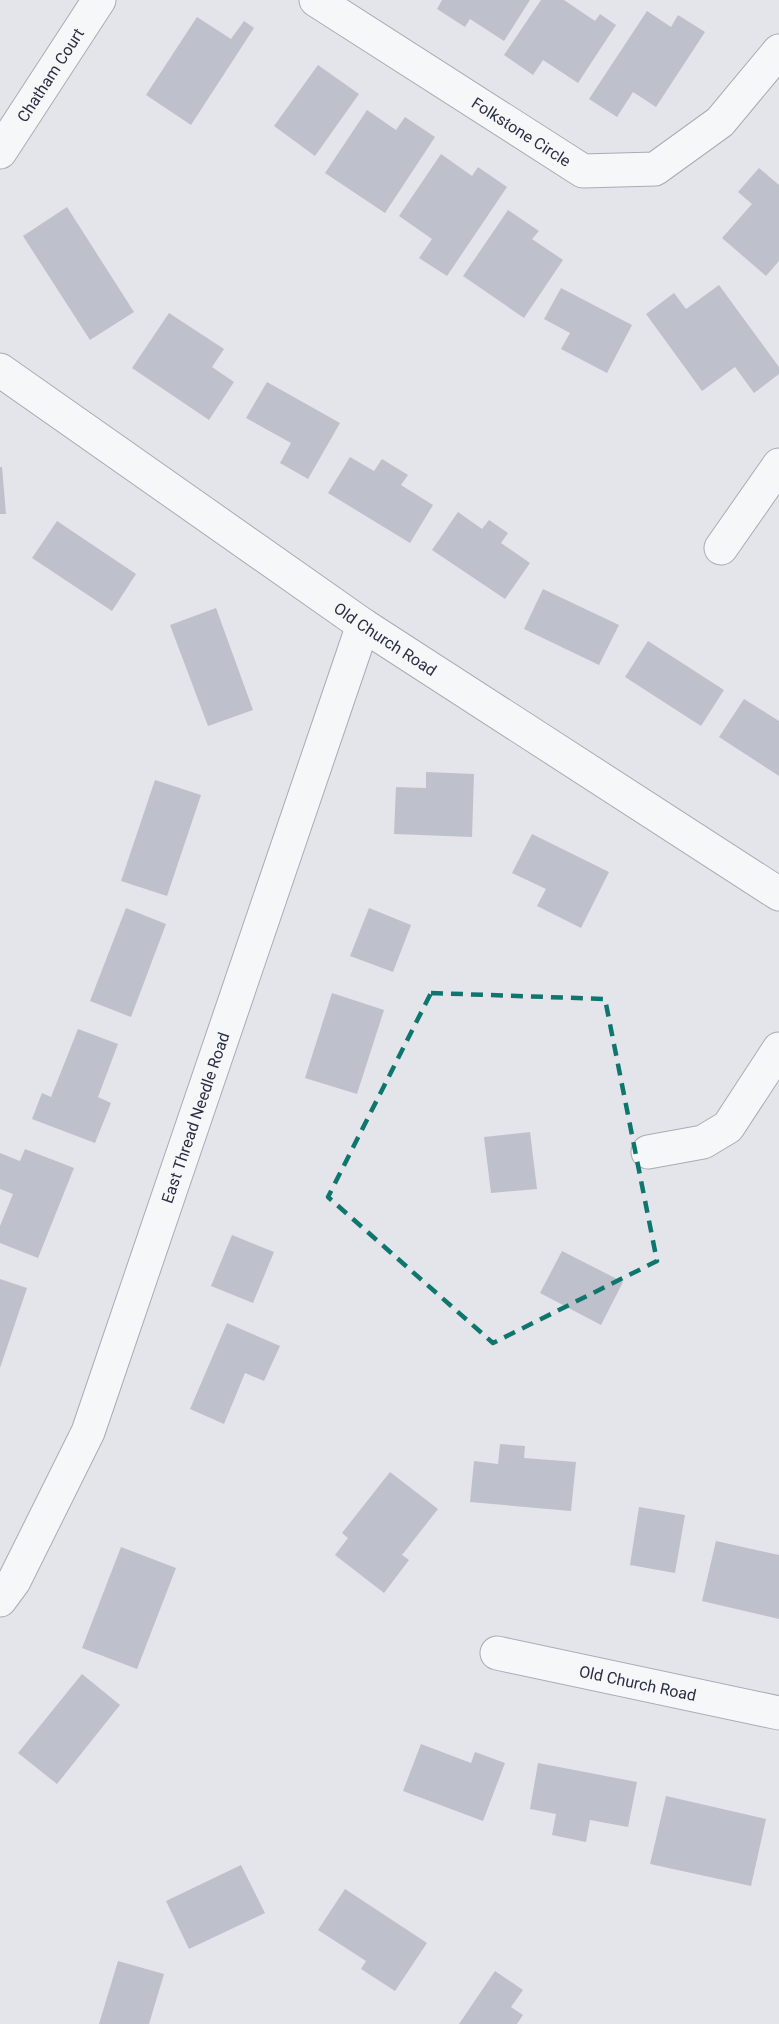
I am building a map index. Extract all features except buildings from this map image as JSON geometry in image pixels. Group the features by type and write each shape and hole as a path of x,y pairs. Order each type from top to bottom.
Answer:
{"street":[{"name":"Chatham Court","path":"0,152 99,0"},
{"name":"Folkstone Circle","path":"316,0 583,171 655,170 720,122 779,51"},
{"name":"Old Church Road","path":"0,370 363,625 779,894"},
{"path":"721,548 779,465"},
{"name":"East Thread Needle Road","path":"0,1600 14,1581 88,1432 363,625"},
{"path":"648,1152 703,1142 728,1127 779,1049"},
{"name":"Old Church Road","path":"497,1653 779,1713"}],"highlighted area":[{"path":"431,993 605,999 657,1261 493,1343 328,1197"}]}
